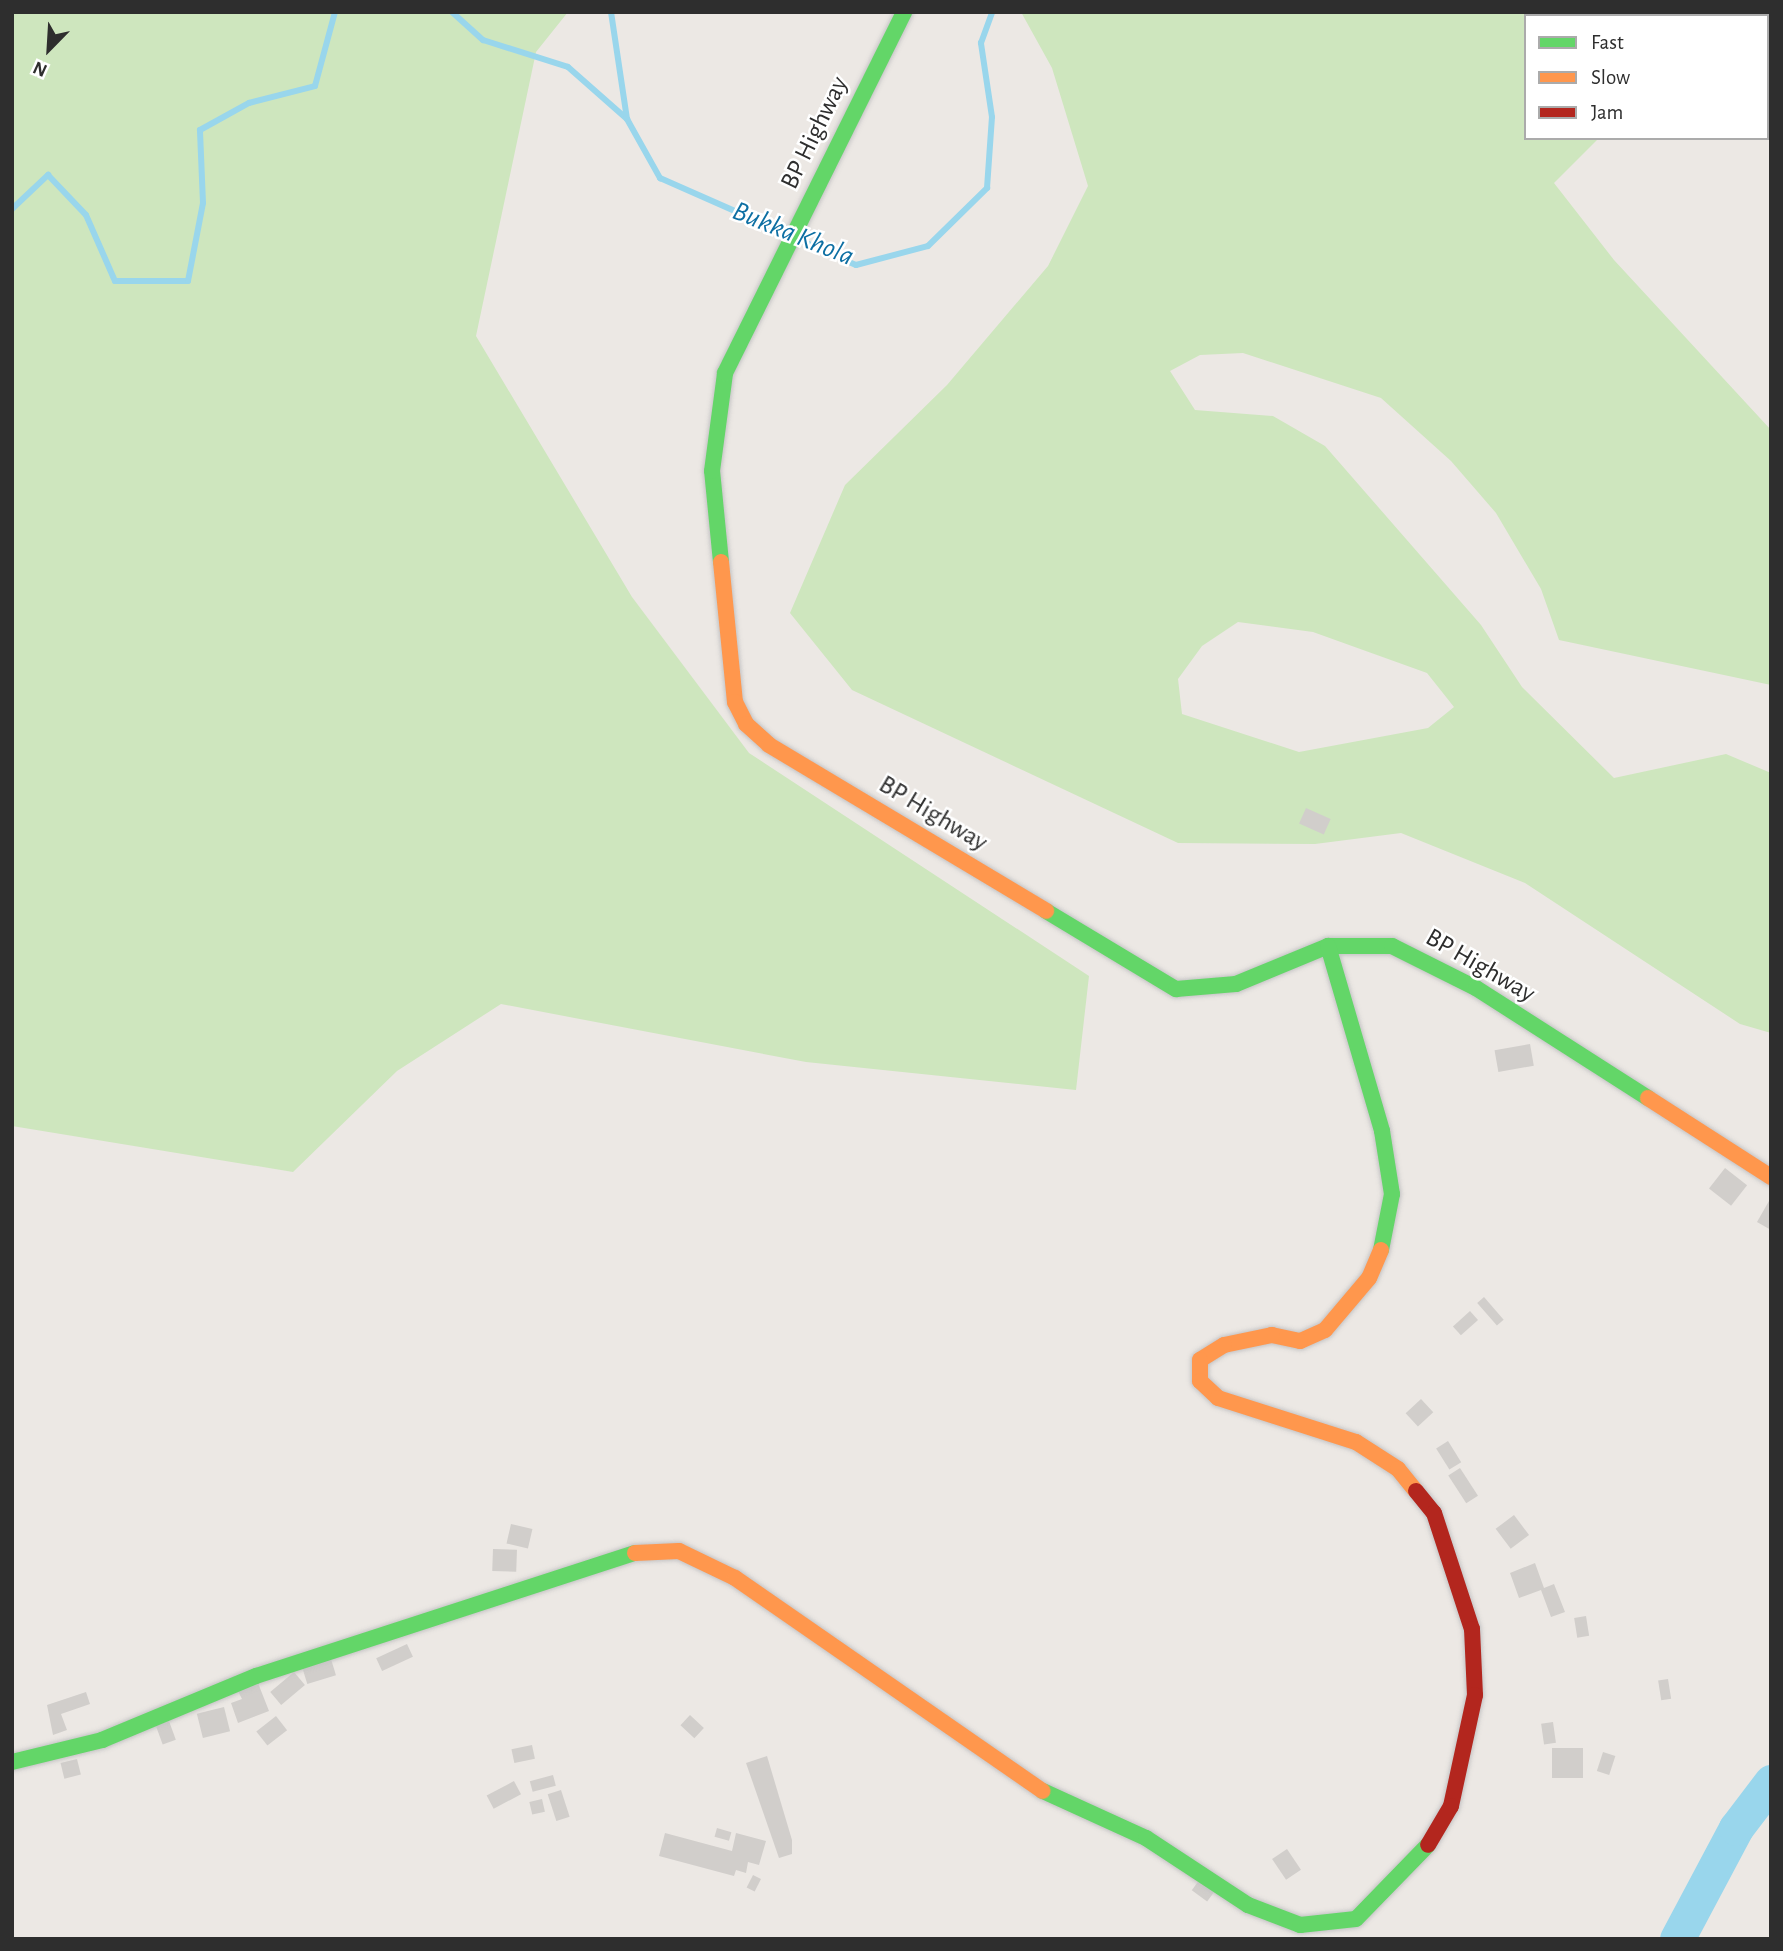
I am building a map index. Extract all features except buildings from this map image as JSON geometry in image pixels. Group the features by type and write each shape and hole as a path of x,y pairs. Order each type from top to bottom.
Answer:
{"main road":[{"name":"BP Highway","path":"904,12 742,332 724,373 712,471 735,702 746,724 769,745 1176,989 1236,984 1328,946 1374,943 1433,964 1771,1177"},
{"path":"12,1762 102,1740 256,1676 413,1630 587,1565 649,1549 679,1551 735,1578 808,1633 875,1670 908,1703 1056,1798 1146,1838 1248,1905 1300,1925 1356,1919 1421,1856 1451,1806 1475,1695 1472,1629 1434,1513 1398,1469 1356,1442 1218,1398 1200,1381 1200,1360 1224,1345 1272,1335 1300,1342 1325,1330 1369,1278 1384,1242 1392,1194 1382,1131 1328,946"}],"green space":[{"path":"12,12 568,12 536,52 476,336 632,597 749,753 1089,976 1076,1090 806,1062 501,1004 397,1071 293,1172 12,1126"},
{"path":"1021,12 1771,12 1771,141 1769,14 1524,14 1524,140 1597,140 1554,183 1614,260 1771,430 1771,685 1559,640 1541,589 1496,513 1451,461 1381,398 1243,353 1200,355 1170,371 1195,410 1273,416 1325,446 1481,625 1522,687 1614,778 1726,754 1771,773 1771,1033 1740,1024 1525,883 1401,833 1315,844 1178,843 852,690 790,613 845,485 947,385 1048,266 1088,186 1052,68","holes":["1238,622 1313,632 1427,673 1454,707 1428,728 1299,752 1182,714 1178,679 1202,646"]}],"waterway":[{"path":"12,209 48,175 86,215 115,281 188,281 203,203 200,130 249,103 315,86 335,12"},
{"path":"452,12 483,40 568,67 627,119"},
{"name":"Bukka Khola","path":"611,12 627,119 660,178 780,231"},
{"name":"Bukka Khola","path":"802,241 856,265 928,246 987,188 992,117 981,43 992,12"},
{"path":"1677,1939 1736,1828 1771,1782"}],"traffic: fast":[{"path":"721,562 712,471 725,373 904,12"},
{"path":"1046,911 1176,989 1236,984 1328,946 1392,946 1476,988 1648,1098"},
{"path":"1328,946 1382,1131 1392,1194 1381,1250"},
{"path":"12,1762 102,1740 256,1676 635,1553"},
{"path":"1043,1791 1146,1838 1248,1905 1300,1925 1356,1919 1428,1845"}],"traffic: slow":[{"path":"721,562 735,702 746,724 769,745 1046,911"},
{"path":"1648,1098 1771,1177"},
{"path":"1381,1250 1369,1278 1325,1330 1300,1341 1272,1335 1224,1345 1200,1360 1200,1381 1218,1398 1356,1442 1398,1469 1416,1491"},
{"path":"635,1553 679,1551 735,1578 1043,1791"}],"traffic: jam":[{"path":"1416,1491 1434,1513 1472,1629 1475,1695 1451,1806 1428,1845"}]}
